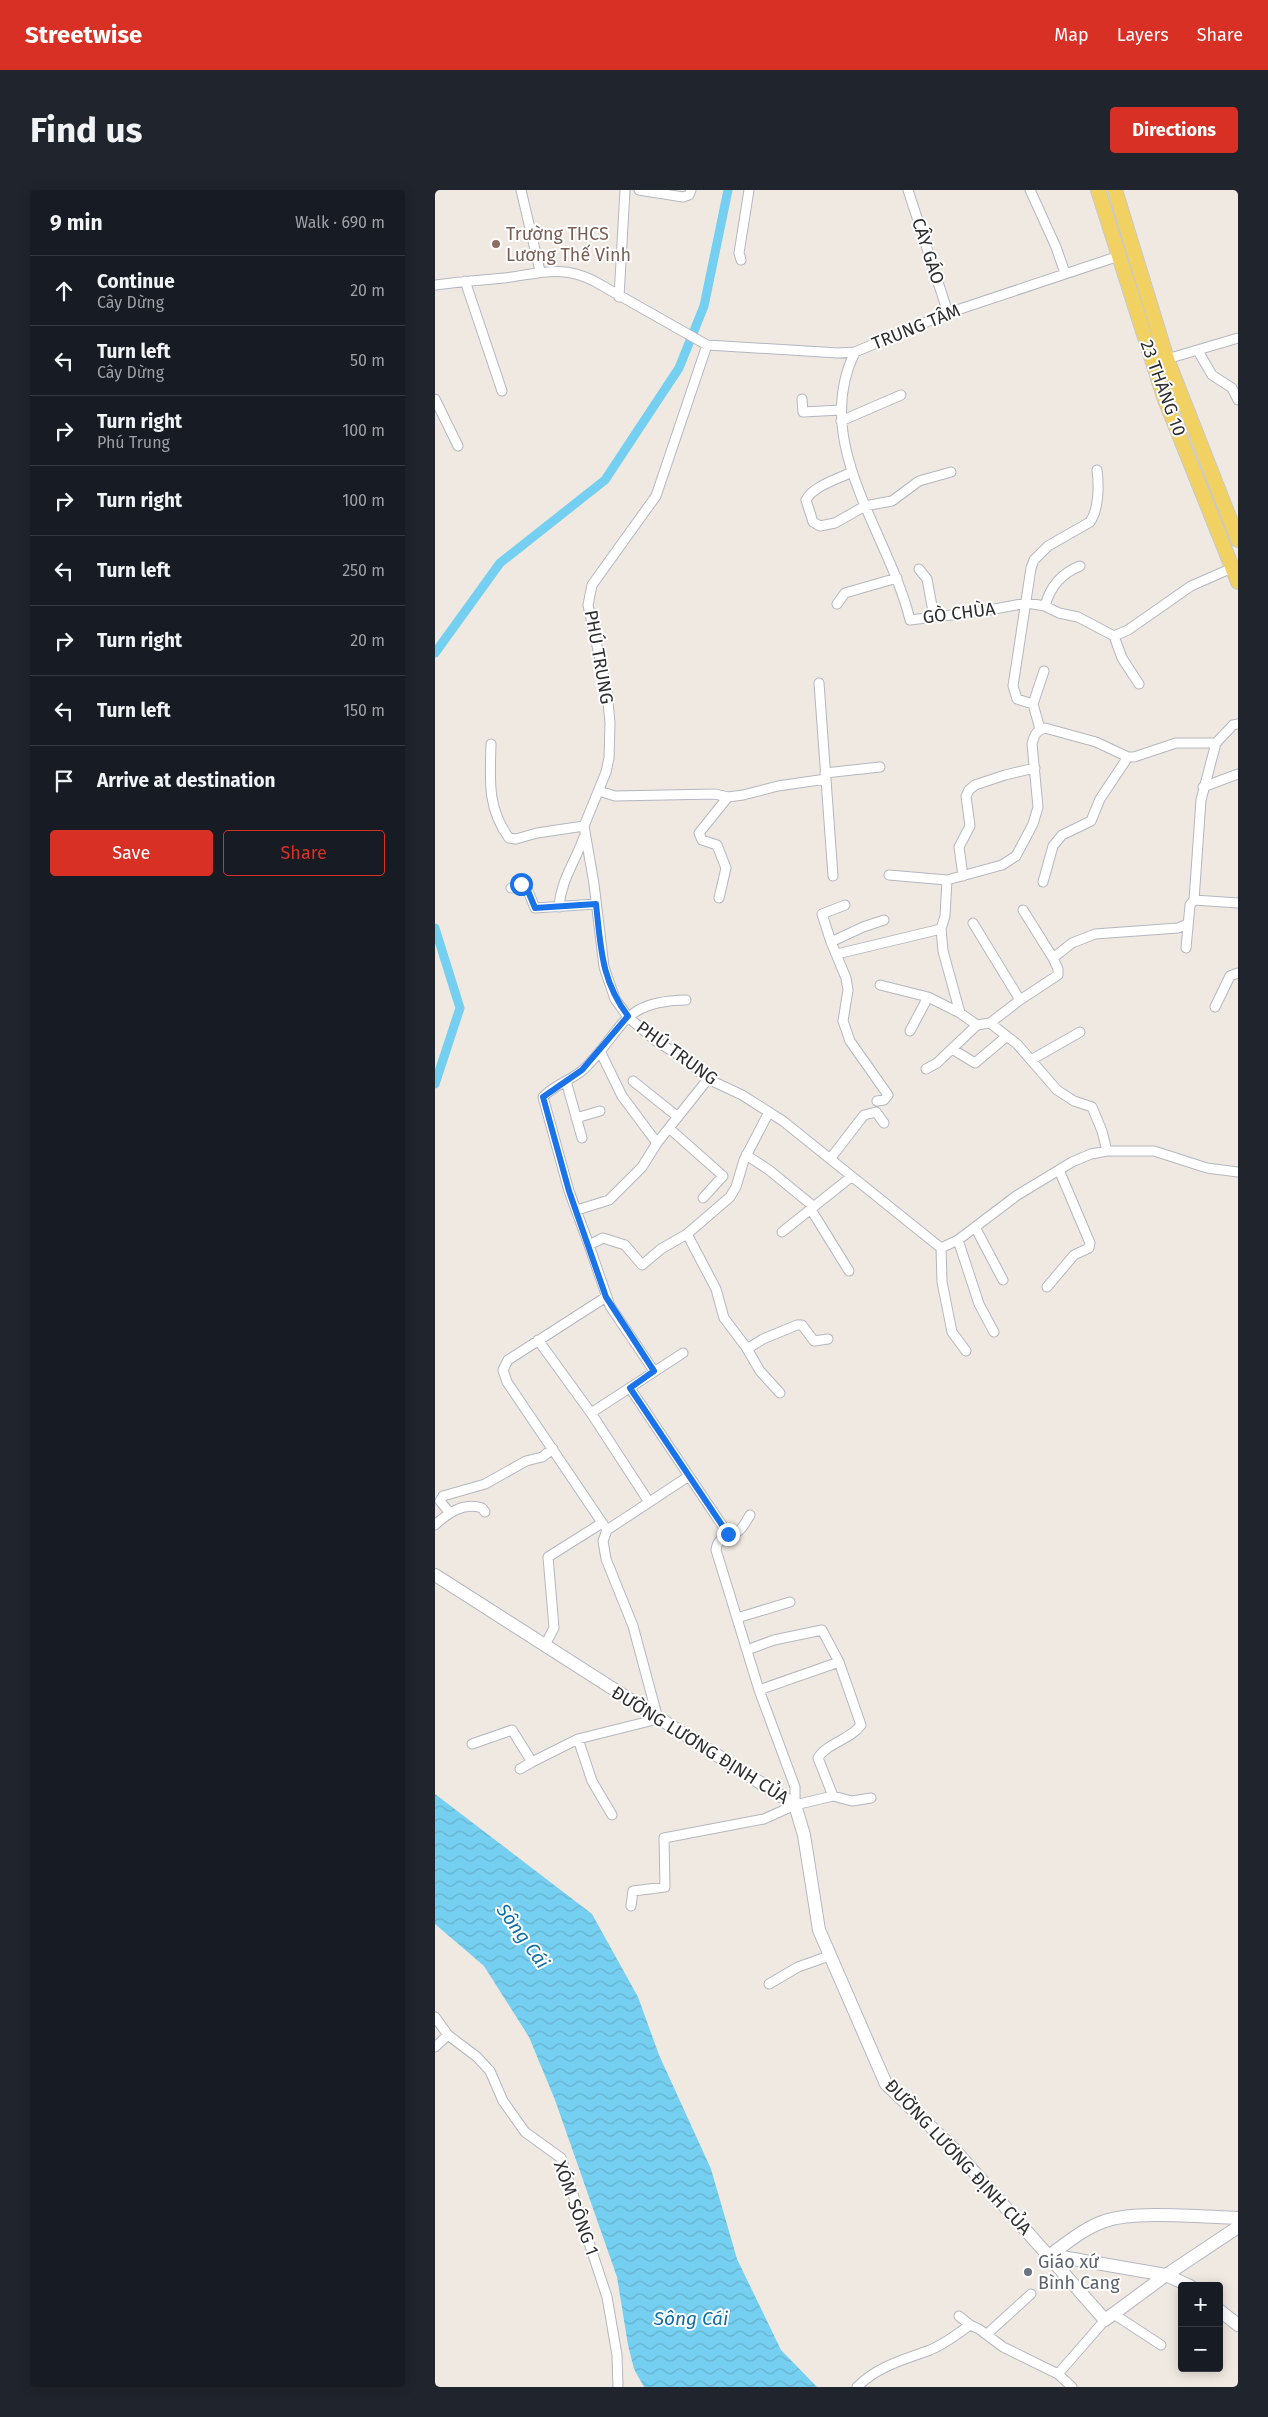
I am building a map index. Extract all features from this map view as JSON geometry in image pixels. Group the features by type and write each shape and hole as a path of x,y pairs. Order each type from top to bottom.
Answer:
{"main road":[{"name":"23 THÁNG 10","path":"1098,190 1164,397 1238,582"},
{"name":"23 THÁNG 10","path":"1115,190 1167,359 1238,540"},
{"path":"1119,256 1133,251"}],"street":[{"path":"521,190 541,271"},
{"path":"619,297 625,190"},
{"path":"639,190 683,197 689,195 691,190"},
{"path":"741,260 739,253 749,190"},
{"name":"CÂY GÁO","path":"908,190 948,313"},
{"path":"1030,190 1056,247 1065,273"},
{"name":"TRUNG TÂM","path":"707,345 855,352 948,313 1119,256"},
{"path":"435,285 541,271 579,274 707,345"},
{"path":"465,281 502,391"},
{"path":"1167,359 1238,338"},
{"name":"PHÚ TRUNG","path":"707,345 656,496 592,585 588,605 607,691 610,723 609,758 600,788 583,826 591,864 607,980 615,999 628,1016 656,1041 685,1059 708,1079 742,1095 769,1112 941,1248"},
{"path":"1198,351 1212,374 1232,388 1238,400"},
{"name":"GÒ CHÙA","path":"855,352 843,378 841,421 852,472 897,578 910,620 1027,603 1045,606 1059,613 1087,622 1114,636"},
{"path":"841,421 901,395"},
{"path":"435,399 458,446"},
{"path":"802,400 803,412 841,410"},
{"path":"1033,704 1017,699 1013,694 1027,603 1029,574 1034,560 1048,546 1091,522 1094,516 1098,486 1097,470"},
{"path":"852,472 815,490 807,497 806,500 813,522 820,526 835,523 865,506 892,501 919,480 951,472"},
{"path":"1045,606 1049,593 1057,582 1069,571 1080,566"},
{"path":"1139,684 1122,658 1114,636 1128,630 1191,586 1233,568"},
{"path":"919,569 927,579 934,617"},
{"path":"837,604 840,597 851,591 897,578"},
{"path":"1040,729 1033,704 1045,671"},
{"path":"819,684 833,876"},
{"path":"1186,948 1190,905 1194,900 1199,814 1203,787 1216,743 1233,725 1238,724"},
{"path":"889,875 947,880 1002,865 1016,856 1033,824 1038,807 1032,744 1035,735 1040,729 1045,728 1096,742 1127,757 1134,757 1176,743 1216,743"},
{"path":"491,744 491,799 495,814 509,838 516,839 537,833 583,826"},
{"path":"1043,882 1053,846 1062,835 1091,821 1099,799 1127,757"},
{"path":"600,788 602,792 615,796 715,794 727,797 826,776 880,767"},
{"path":"963,876 959,847 970,826 966,796 969,790 975,785 1005,775 1035,768"},
{"path":"1203,787 1238,774"},
{"path":"719,898 725,866 717,845 702,840 699,834 727,797"},
{"path":"559,907 560,891 564,879 585,837"},
{"path":"947,880 945,916 941,929 943,952 960,1013"},
{"path":"511,888 521,884 526,886 535,908 596,904"},
{"path":"1194,900 1238,903"},
{"path":"845,905 822,914 846,978 848,990 843,1021 849,1041 888,1095 884,1100 877,1101"},
{"path":"926,1069 934,1066 977,1025 990,1023 1058,975 1058,969 1053,958 1023,910"},
{"path":"831,942 863,927 884,920"},
{"path":"973,923 1020,1000"},
{"path":"1053,958 1072,943 1095,934 1178,928 1187,924"},
{"path":"837,954 941,929"},
{"path":"1215,1007 1230,976 1238,973"},
{"path":"880,985 928,997 960,1013 977,1025"},
{"path":"910,1031 928,997"},
{"path":"654,1371 606,1297 569,1191 543,1097 582,1070 601,1051 628,1016 649,1004 686,1000"},
{"path":"990,1023 1007,1036 1057,1090 1074,1101 1092,1107 1102,1131 1107,1151"},
{"path":"1031,1060 1080,1032"},
{"path":"952,1050 975,1063 1007,1036"},
{"path":"601,1051 622,1096 657,1143"},
{"path":"577,1210 609,1200 642,1166 657,1143 708,1079"},
{"path":"566,1081 582,1138"},
{"path":"633,1081 678,1117"},
{"path":"576,1118 600,1111"},
{"path":"589,1245 603,1238 625,1245 642,1265 661,1249 687,1234 730,1197 736,1187 746,1154 769,1112"},
{"path":"830,1159 864,1115 876,1112 884,1123"},
{"path":"669,1128 723,1176 703,1198"},
{"path":"966,1352 952,1332 943,1282 941,1248 958,1240 1016,1196 1080,1158 1107,1151 1154,1151 1207,1168 1238,1172"},
{"path":"746,1154 769,1170 811,1207 849,1272"},
{"path":"1047,1287 1069,1260 1089,1248 1090,1243 1059,1170"},
{"path":"783,1232 811,1207 851,1177"},
{"path":"975,1227 1003,1280"},
{"path":"687,1234 716,1290 724,1318 747,1349 760,1371 780,1393"},
{"path":"958,1240 979,1304 994,1332"},
{"path":"520,1769 578,1739 658,1719 633,1626 605,1559 604,1526 507,1382 503,1370 508,1360 606,1297"},
{"path":"747,1349 769,1336 797,1325 802,1325 814,1341 828,1339"},
{"path":"538,1340 591,1414 649,1502"},
{"path":"591,1414 683,1353"},
{"path":"630,1388 728,1534"},
{"path":"449,1512 440,1501 443,1496 485,1484 525,1461 542,1457 553,1449"},
{"path":"545,1646 554,1628 548,1557 649,1502 689,1476"},
{"path":"435,1525 449,1512 475,1506 482,1508 485,1512"},
{"path":"750,1515 742,1528 722,1537 717,1544 716,1550 759,1690 795,1787 795,1805"},
{"name":"ĐƯỜNG LƯƠNG ĐỊNH CỦA","path":"435,1575 795,1805 804,1835 815,1912 829,1956 886,2084 953,2148 1108,2317"},
{"path":"737,1618 790,1602"},
{"path":"747,1650 775,1640 822,1630 839,1662 861,1725 857,1731 826,1750 819,1758 833,1796"},
{"path":"759,1690 839,1662"},
{"path":"472,1744 512,1730 532,1762"},
{"path":"578,1739 592,1781 613,1815"},
{"path":"631,1906 633,1891 665,1887 664,1838 764,1819 795,1805 833,1796 852,1801 871,1798"},
{"path":"769,1984 798,1967 829,1956"},
{"name":"XÓM SÔNG 1","path":"435,2017 448,2035 477,2057 490,2071 503,2101 525,2132 561,2158 607,2297 617,2355 618,2387"},
{"path":"435,2047 448,2035"},
{"path":"1050,2255 1087,2228 1106,2220 1131,2216 1238,2218"},
{"path":"1058,2374 1108,2317 1166,2275 1238,2227"},
{"path":"1050,2255 1166,2275 1181,2282"},
{"path":"987,2334 1031,2294"},
{"path":"1223,2313 1238,2325"},
{"path":"959,2316 970,2325 987,2334 1003,2348 1058,2374 1072,2387"},
{"path":"1108,2317 1161,2345"},
{"path":"857,2387 874,2372 887,2365 945,2343 970,2325"}],"water":[{"name":"Sông Cái","path":"435,1794 592,1914 638,1997 659,2055 711,2169 737,2259 781,2350 817,2387 644,2387 634,2369 628,2345 617,2277 555,2100 529,2037 484,1966 435,1924"}],"waterway":[{"path":"435,653 500,563 605,480 679,368 704,306 728,190"},
{"path":"435,928 460,1008 435,1084"}],"place":[{"name":"Trường THCS Lương Thế Vinh","path":"496,244"},
{"name":"Giáo xứ Bình Cang","path":"1028,2272"}],"route":[{"path":"521,884 526,886 535,908 596,904 607,980 615,999 628,1016 615,1030 601,1051 582,1070 543,1097 569,1191 606,1297 610,1306 654,1371 630,1388 728,1534"}]}
